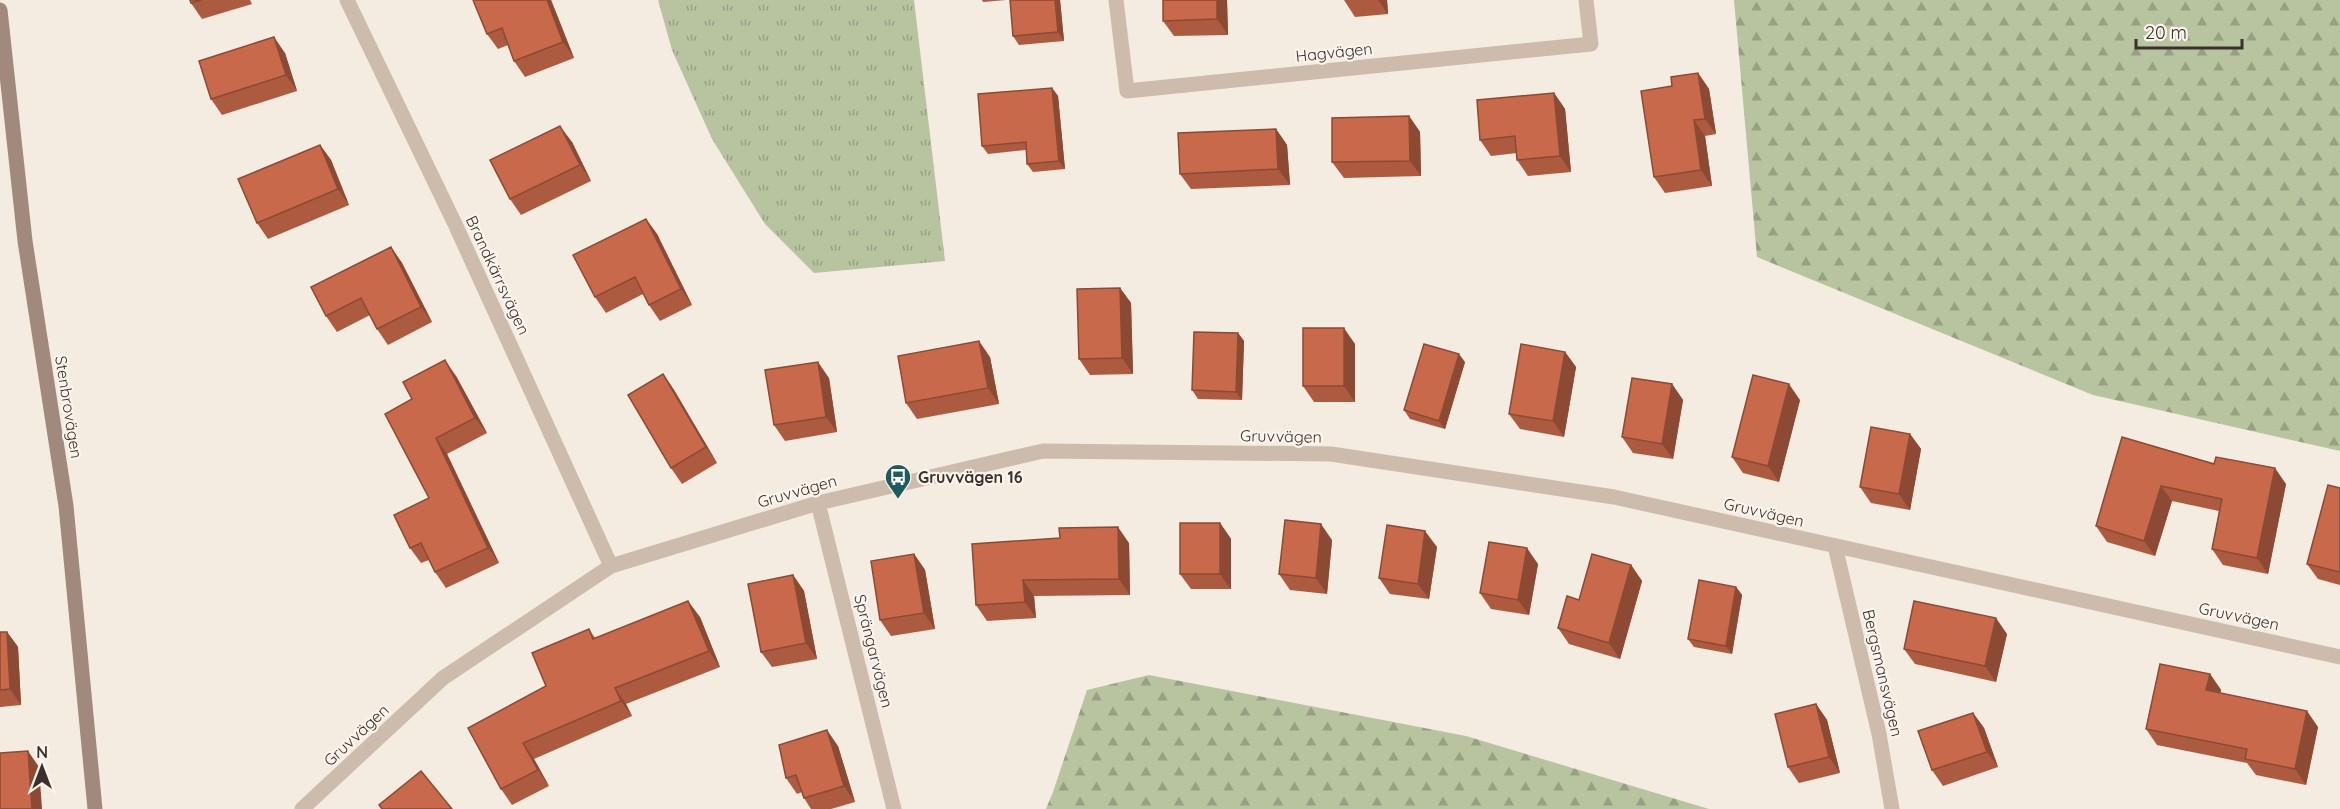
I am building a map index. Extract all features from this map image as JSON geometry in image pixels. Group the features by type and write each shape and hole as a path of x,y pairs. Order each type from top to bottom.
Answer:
{"street":[{"name":"Brandkärrsvägen","path":"347,0 455,224 611,566"},
{"name":"Hagvägen","path":"1116,0 1127,91 1591,44 1586,0"},
{"name":"Stenbrovägen","path":"0,10 25,241 66,506 95,809"},
{"name":"Gruvvägen","path":"302,809 443,678 611,566 818,503 1043,451 1331,454 1614,497 2340,657"},
{"name":"Sprängarvägen","path":"818,503 894,809"},
{"name":"Bergsmansvägen","path":"1835,546 1879,734 1892,809"}],"green space":[{"path":"658,0 914,0 945,261 814,273 765,224 712,139 672,50"},
{"path":"1734,0 2340,0 2340,451 2093,395 1757,257"},
{"path":"1149,675 1466,736 1709,809 1046,809 1087,690"}],"building":[{"path":"473,0 547,0 563,42 514,61 502,28 487,34"},
{"path":"1010,0 1055,0 1058,32 1013,36"},
{"path":"1163,0 1217,0 1217,19 1163,21"},
{"path":"274,37 286,75 211,99 199,61"},
{"path":"1698,73 1705,119 1694,120 1701,170 1654,177 1641,91 1672,86 1671,77"},
{"path":"1052,88 1059,161 1027,164 1026,142 982,146 978,94"},
{"path":"1554,93 1560,156 1517,160 1515,136 1480,140 1477,100"},
{"path":"1409,116 1410,161 1332,162 1332,118"},
{"path":"560,126 580,165 510,199 490,160"},
{"path":"1276,129 1278,169 1180,174 1178,133"},
{"path":"320,145 338,189 257,223 238,179"},
{"path":"646,219 681,289 649,305 635,277 595,297 573,255"},
{"path":"391,247 421,307 377,329 361,298 326,316 311,287"},
{"path":"1120,288 1122,358 1079,359 1077,289"},
{"path":"1303,328 1344,328 1344,386 1303,386"},
{"path":"1194,332 1238,333 1236,392 1192,390"},
{"path":"979,341 988,388 906,403 898,356"},
{"path":"1424,344 1459,354 1439,421 1404,410"},
{"path":"1521,344 1565,352 1553,421 1509,414"},
{"path":"445,360 475,418 436,438 488,548 435,572 421,543 410,548 394,515 429,498 385,414 412,399 403,382"},
{"path":"818,362 826,417 774,425 765,370"},
{"path":"663,374 706,447 671,468 628,395"},
{"path":"1753,375 1789,384 1768,466 1732,457"},
{"path":"1632,378 1672,384 1662,444 1622,437"},
{"path":"1871,427 1910,434 1899,494 1860,487"},
{"path":"2122,437 2214,464 2216,457 2275,468 2257,558 2212,549 2222,499 2161,486 2144,541 2096,526"},
{"path":"2328,485 2340,488 2340,572 2307,564"},
{"path":"1285,520 1321,524 1316,578 1279,574"},
{"path":"1180,523 1220,523 1220,574 1180,574"},
{"path":"1387,525 1425,531 1418,584 1379,578"},
{"path":"1118,527 1119,579 1023,580 1025,602 976,605 972,544 1060,538 1059,528"},
{"path":"1489,542 1527,548 1518,600 1480,593"},
{"path":"914,554 924,613 880,620 871,561"},
{"path":"1592,554 1631,565 1609,643 1558,628 1567,596 1579,600"},
{"path":"793,575 806,643 761,652 748,584"},
{"path":"1699,580 1736,587 1726,646 1688,639"},
{"path":"688,601 709,651 615,688 621,701 523,743 538,770 501,789 468,728 546,686 532,653 589,629 593,639"},
{"path":"1914,601 1996,618 1985,666 1904,649"},
{"path":"0,632 7,632 10,689 0,690"},
{"path":"2160,664 2210,674 2206,690 2307,711 2295,769 2245,759 2247,749 2146,729"},
{"path":"1816,704 1829,757 1788,767 1775,714"},
{"path":"1973,713 1987,752 1932,770 1918,731"},
{"path":"827,730 844,786 804,798 796,775 786,778 779,745"},
{"path":"28,751 32,809 0,809 0,753"},
{"path":"421,771 452,809 382,809 379,805"}],"place":[{"name":"Gruvvägen 16","path":"898,500"}]}
